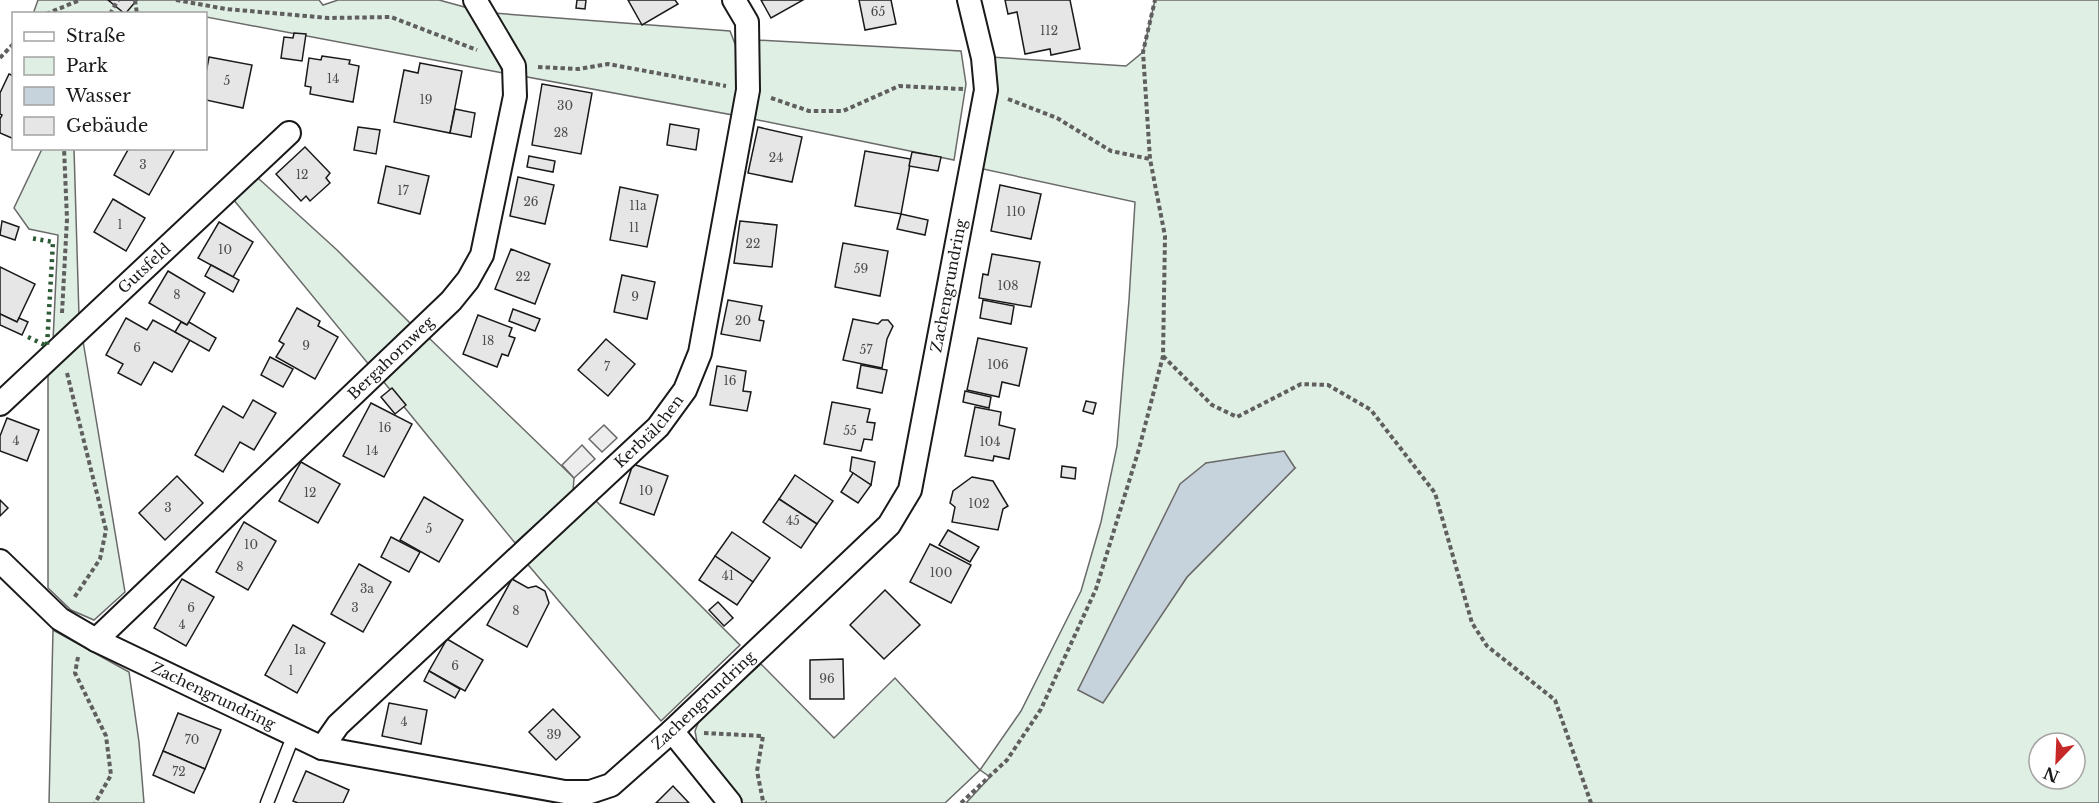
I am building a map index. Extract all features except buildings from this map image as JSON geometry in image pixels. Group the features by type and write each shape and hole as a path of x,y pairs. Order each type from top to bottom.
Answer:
{"street":[{"name":"Bergahornweg","path":"89,636 451,302 468,280 482,255 515,96 514,66 475,0"},
{"name":"Kerbtälchen","path":"322,748 338,724 658,427 685,390 700,353 748,90 747,22 734,0"},
{"name":"Zachengrundring","path":"0,561 60,619 89,636 322,748 563,798 611,784 672,731 889,525 910,490 986,90 983,58 969,0"},
{"name":"Gutsfeld","path":"0,404 289,134"},
{"path":"672,731 730,803"}],"lane":[{"path":"267,803 294,734"}],"path":[{"path":"51,12 78,0"},
{"path":"176,0 226,9 329,18 391,17 453,39 514,66 578,69 608,64 748,90 809,111 843,111 899,86 986,90 1057,118 1111,151 1150,159"},
{"path":"961,803 1007,760 1041,709 1091,600 1139,449 1163,356 1165,236 1150,159 1143,52 1155,0"},
{"path":"0,58 12,45"},
{"path":"60,619 99,559 106,530 60,347 68,219 64,150"},
{"path":"1163,356 1212,405 1236,417 1301,384 1328,385 1371,410 1435,493 1472,623 1487,646 1555,700 1592,803"},
{"path":"89,636 75,673 106,736 111,776 95,803"},
{"path":"672,731 763,736 757,771 763,801 766,803"}],"green space":[{"path":"38,0 319,0 323,5 338,0 439,0 468,8 494,52 503,73 207,17 207,12 34,12"},
{"path":"1155,0 2099,0 2099,803 966,803 990,777 980,770 1021,711 1081,591 1101,522 1117,446 1135,202 983,169 993,102 991,57 1126,66 1143,52","holes":["1206,463 1295,468 1187,577 1102,702 1078,690"]},
{"path":"493,13 730,31 741,59 733,115 522,76"},
{"path":"756,40 961,51 966,84 954,160 748,118"},
{"path":"42,150 74,150 79,316 53,341 58,235 29,229 14,208"},
{"path":"258,178 337,250 411,324 370,366 233,199"},
{"path":"429,338 574,478 573,491 515,543 383,381"},
{"path":"83,341 125,592 94,620 71,610 48,588 48,371"},
{"path":"591,496 740,645 661,721 524,560"},
{"path":"53,630 129,672 139,742 144,803 49,803"},
{"path":"761,664 834,738 895,678 980,770 945,803 742,803 698,747 695,731 700,718"}],"shaded area":[{"path":"604,425 617,438 602,452 589,439"},
{"path":"582,445 595,459 574,478 562,465"}],"water":[{"path":"1284,451 1295,468 1187,577 1103,703 1078,690 1180,484 1206,463"}],"hedge":[{"path":"28,337 47,346 53,242 30,238"}]}
